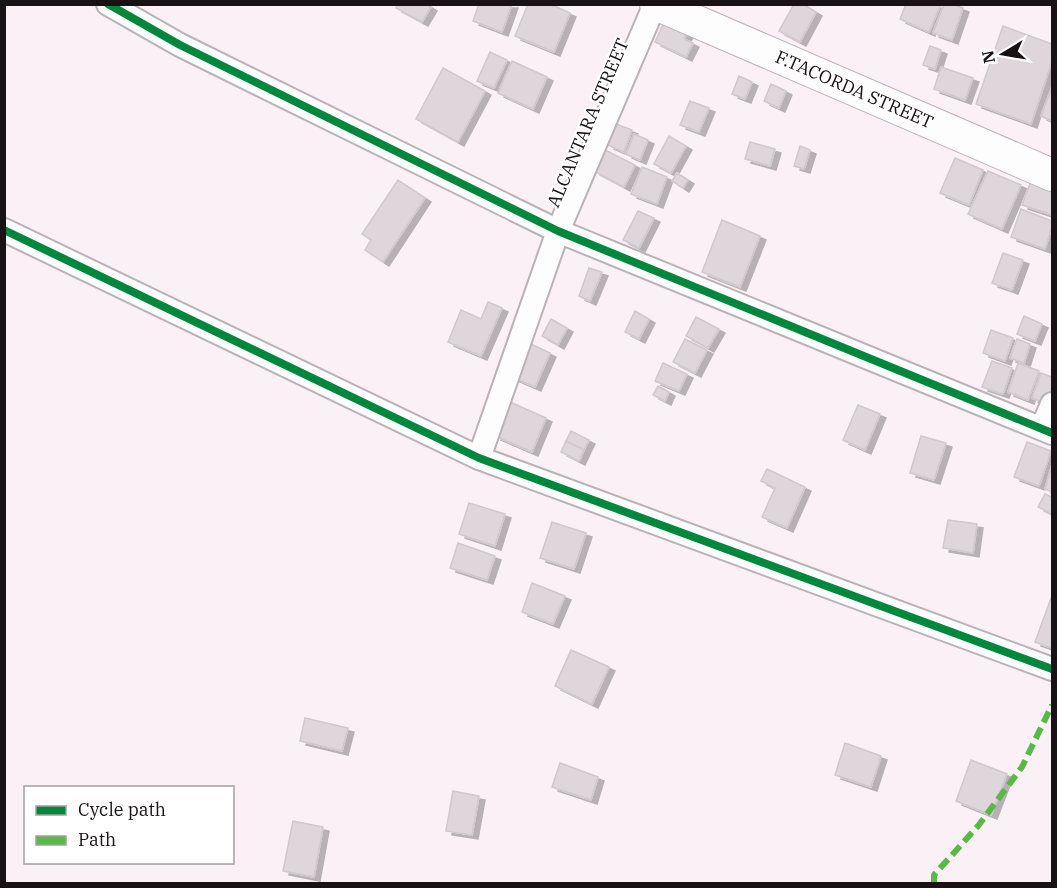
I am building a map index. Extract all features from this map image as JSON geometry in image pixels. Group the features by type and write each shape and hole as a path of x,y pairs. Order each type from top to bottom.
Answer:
{"street":[{"path":"108,4 180,45 558,231 1047,430 1053,404"},
{"name":"ALCANTARA STREET","path":"479,458 558,231 655,4"},
{"name":"F.TACORDA STREET","path":"655,4 1053,175"},
{"path":"4,230 479,458 1053,669"}],"building":[{"path":"398,4 426,4 431,7 422,22 396,8"},
{"path":"479,4 512,4 502,32 473,21"},
{"path":"528,4 550,4 570,13 554,52 515,36"},
{"path":"794,4 803,4 816,12 800,42 779,31"},
{"path":"906,4 941,4 929,32 900,19"},
{"path":"944,4 963,8 952,40 933,33"},
{"path":"664,22 687,34 684,39 693,43 686,57 655,42"},
{"path":"1003,26 1052,44 1052,61 1031,124 976,104"},
{"path":"930,46 941,50 935,69 923,65"},
{"path":"490,52 507,60 494,88 477,81"},
{"path":"512,61 547,77 533,109 498,93"},
{"path":"941,67 973,78 965,100 934,89"},
{"path":"443,68 485,91 458,142 416,119"},
{"path":"739,76 752,82 745,99 732,94"},
{"path":"771,84 786,91 779,108 764,101"},
{"path":"1052,87 1052,121 1041,116"},
{"path":"690,101 709,108 699,132 680,125"},
{"path":"616,124 632,130 624,152 608,145"},
{"path":"634,134 648,140 640,160 626,154"},
{"path":"669,136 686,146 671,173 654,164"},
{"path":"750,142 775,149 770,166 745,159"},
{"path":"800,146 810,150 804,169 794,166"},
{"path":"605,150 635,165 624,187 594,171"},
{"path":"955,158 983,170 969,205 940,193"},
{"path":"642,167 667,177 657,204 631,194"},
{"path":"988,171 1021,185 1002,229 968,214"},
{"path":"677,173 688,180 683,188 672,181"},
{"path":"398,180 425,198 383,262 365,250 371,240 362,234"},
{"path":"1031,181 1052,189 1052,215 1022,205"},
{"path":"1021,209 1052,221 1045,249 1011,237"},
{"path":"638,211 654,218 639,248 623,240"},
{"path":"722,220 760,236 740,287 702,272"},
{"path":"1003,253 1023,260 1012,290 992,283"},
{"path":"589,268 602,272 590,301 579,296"},
{"path":"488,302 502,308 481,356 448,342 461,310 481,319"},
{"path":"635,311 649,319 639,339 625,332"},
{"path":"1024,316 1042,324 1035,341 1017,334"},
{"path":"696,317 719,329 708,348 686,336"},
{"path":"551,319 567,328 558,345 542,336"},
{"path":"991,330 1013,338 1005,361 983,353"},
{"path":"685,339 707,350 695,373 673,362"},
{"path":"1017,339 1030,344 1024,363 1010,358"},
{"path":"527,342 550,353 535,387 512,377"},
{"path":"992,361 1012,368 1003,394 982,387"},
{"path":"663,363 687,374 679,391 655,381"},
{"path":"1018,363 1039,371 1028,400 1008,392"},
{"path":"1041,373 1052,377 1052,387 1047,404 1032,398"},
{"path":"658,386 669,392 665,401 653,395"},
{"path":"510,402 546,418 532,452 495,436"},
{"path":"858,405 880,414 865,450 843,440"},
{"path":"571,431 589,440 584,450 566,441"},
{"path":"921,436 946,443 934,480 910,473"},
{"path":"566,441 584,450 579,461 561,452"},
{"path":"1027,442 1051,451 1039,486 1014,477"},
{"path":"1052,465 1052,492 1045,489"},
{"path":"767,469 805,487 787,528 762,517 775,488 761,481"},
{"path":"1045,494 1052,497 1052,514 1038,507"},
{"path":"469,503 505,514 495,546 459,534"},
{"path":"948,520 977,524 973,553 943,548"},
{"path":"552,522 586,533 574,569 540,558"},
{"path":"458,543 495,556 487,580 450,568"},
{"path":"532,583 565,596 553,624 522,612"},
{"path":"1052,598 1052,648 1035,642"},
{"path":"571,650 609,667 592,704 555,686"},
{"path":"305,718 348,728 342,751 300,741"},
{"path":"845,743 881,756 871,787 835,775"},
{"path":"971,760 1007,774 991,815 956,801"},
{"path":"560,763 598,777 591,800 552,787"},
{"path":"453,791 479,796 472,835 446,831"},
{"path":"293,821 323,827 314,877 283,871"}],"marked path":[{"path":"934,884 934,875 978,826 1022,767 1052,705"}],"cycle path":[{"path":"108,4 180,45 558,231 1052,433"},
{"path":"4,230 479,458 1052,669"}]}
